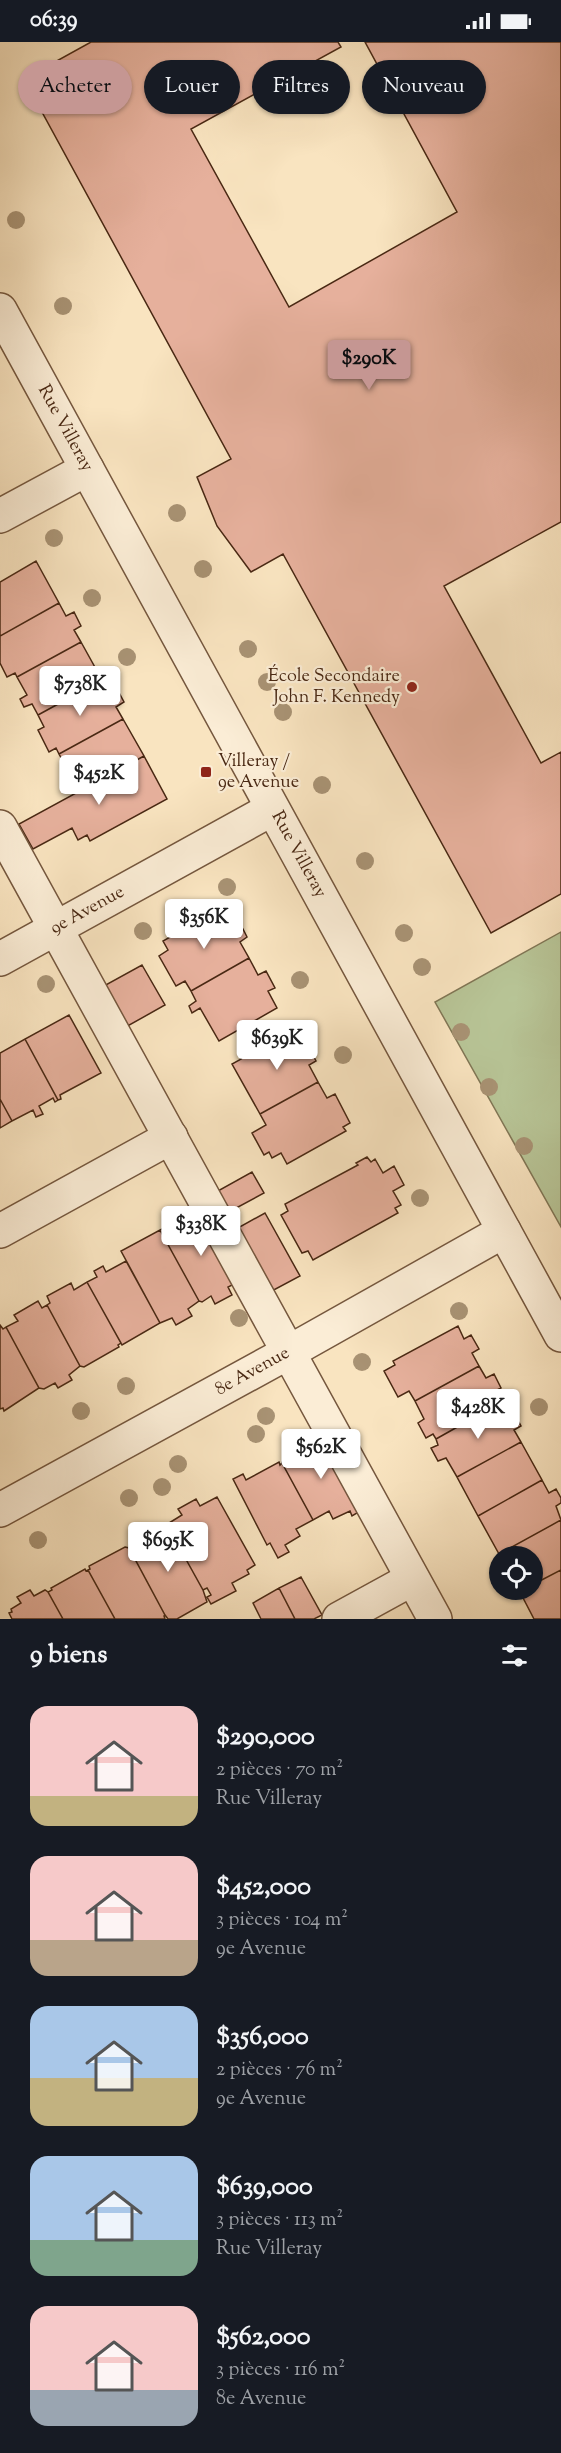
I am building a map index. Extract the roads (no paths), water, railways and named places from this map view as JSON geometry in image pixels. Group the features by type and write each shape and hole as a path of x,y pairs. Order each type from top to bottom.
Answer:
{"street":[{"name":"Rue Villeray","path":"0,310 561,1335"},
{"path":"0,516 87,469"},
{"name":"9e Avenue","path":"0,960 272,809"},
{"path":"0,826 435,1619"},
{"path":"0,1231 171,1137"},
{"name":"8e Avenue","path":"0,1510 504,1232"},
{"path":"339,1619 412,1579"}],"place":[{"name":"École Secondaire John F. Kennedy","path":"412,687"},
{"name":"Villeray / 9e Avenue","path":"206,772"}]}
